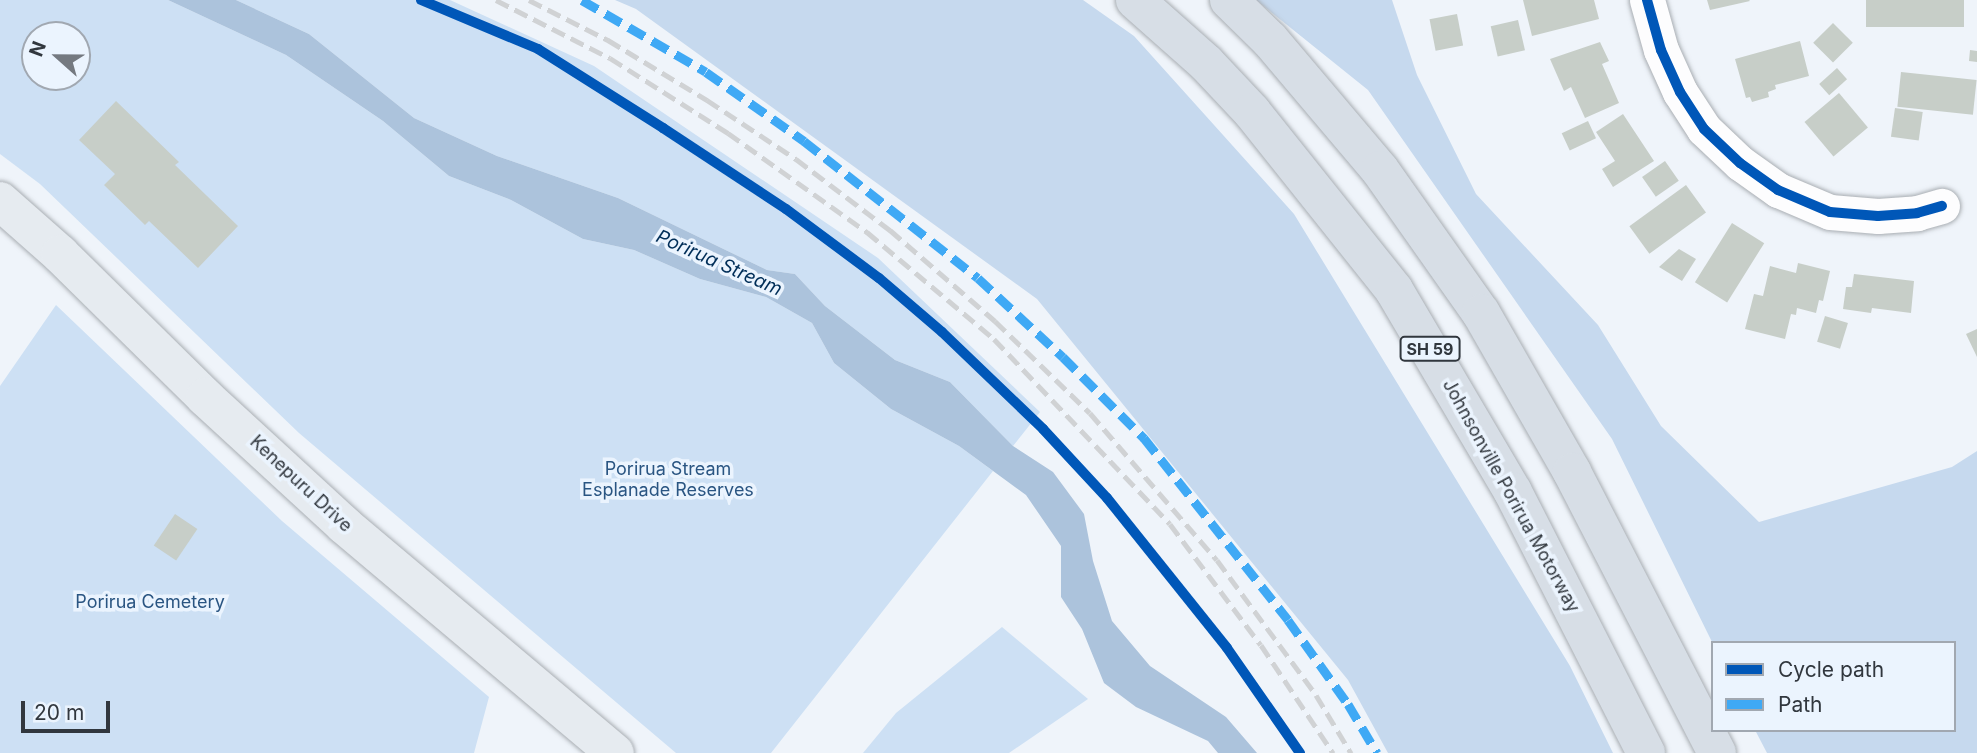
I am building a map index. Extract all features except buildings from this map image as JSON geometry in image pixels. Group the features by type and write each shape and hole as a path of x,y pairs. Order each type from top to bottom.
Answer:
{"highway":[{"name":"Johnsonville Porirua Motorway","path":"1135,0 1206,63 1252,112 1394,290 1513,492 1646,753"},
{"path":"1229,0 1278,49 1365,151 1432,240 1481,313 1572,472 1717,753"}],"main road":[{"name":"Kenepuru Drive","path":"0,201 60,254 205,397 344,525 615,753"}],"street":[{"path":"1647,0 1666,60 1680,92 1704,129 1740,163 1778,190 1830,212 1878,216 1917,213 1942,206"}],"green space":[{"name":"Porirua Stream Esplanade Reserves","path":"0,0 168,0 286,55 383,121 449,176 511,200 583,239 634,250 700,279 766,297 812,323 834,363 891,409 959,446 993,471 771,753 676,753 299,433 40,184 0,154"},
{"path":"236,0 450,0 594,66 878,258 1040,412 1013,446 950,382 895,360 825,306 795,274 767,270 618,198 497,156 414,118 309,34"},
{"name":"Porirua Cemetery","path":"56,305 282,521 489,697 474,753 0,753 0,386"},
{"path":"1002,627 1088,699 1009,753 863,753 896,713"}],"shaded area":[{"path":"615,0 1083,0 1134,36 1294,214 1570,666 1613,753 1388,753 1348,680 1037,299 636,9"},
{"path":"1256,0 1392,0 1417,75 1476,194 1598,325 1661,426 1759,522 1952,467 1977,451 1977,753 1767,753 1756,732 1956,732 1956,641 1712,641 1612,439 1368,90"}],"water":[{"name":"Porirua Stream","path":"168,0 236,0 309,34 414,118 497,156 618,198 767,270 795,274 825,306 895,360 950,382 1013,446 1053,472 1084,514 1093,561 1112,621 1150,666 1226,717 1257,753 1218,753 1208,741 1136,707 1104,683 1082,629 1061,597 1061,546 1026,495 959,446 891,409 834,363 812,323 766,297 700,279 634,250 583,239 511,200 449,176 383,121 286,55"}],"railway":[{"path":"496,0 610,58 728,133 867,232 994,339 1170,524 1261,645 1333,753"},
{"path":"529,0 608,40 707,100 796,159 890,230 995,321 1090,413 1217,560 1316,695 1351,753"}],"marked path":[{"path":"582,0 706,72 804,141 978,278 1063,357 1144,438 1288,620 1348,704 1377,753"}],"cycle path":[{"path":"421,0 538,49 786,209 879,278 942,332 1043,429 1107,498 1227,648 1300,753"},
{"path":"1647,0 1661,50 1680,92 1704,129 1740,163 1778,190 1830,212 1878,216 1917,213 1942,206"}]}
